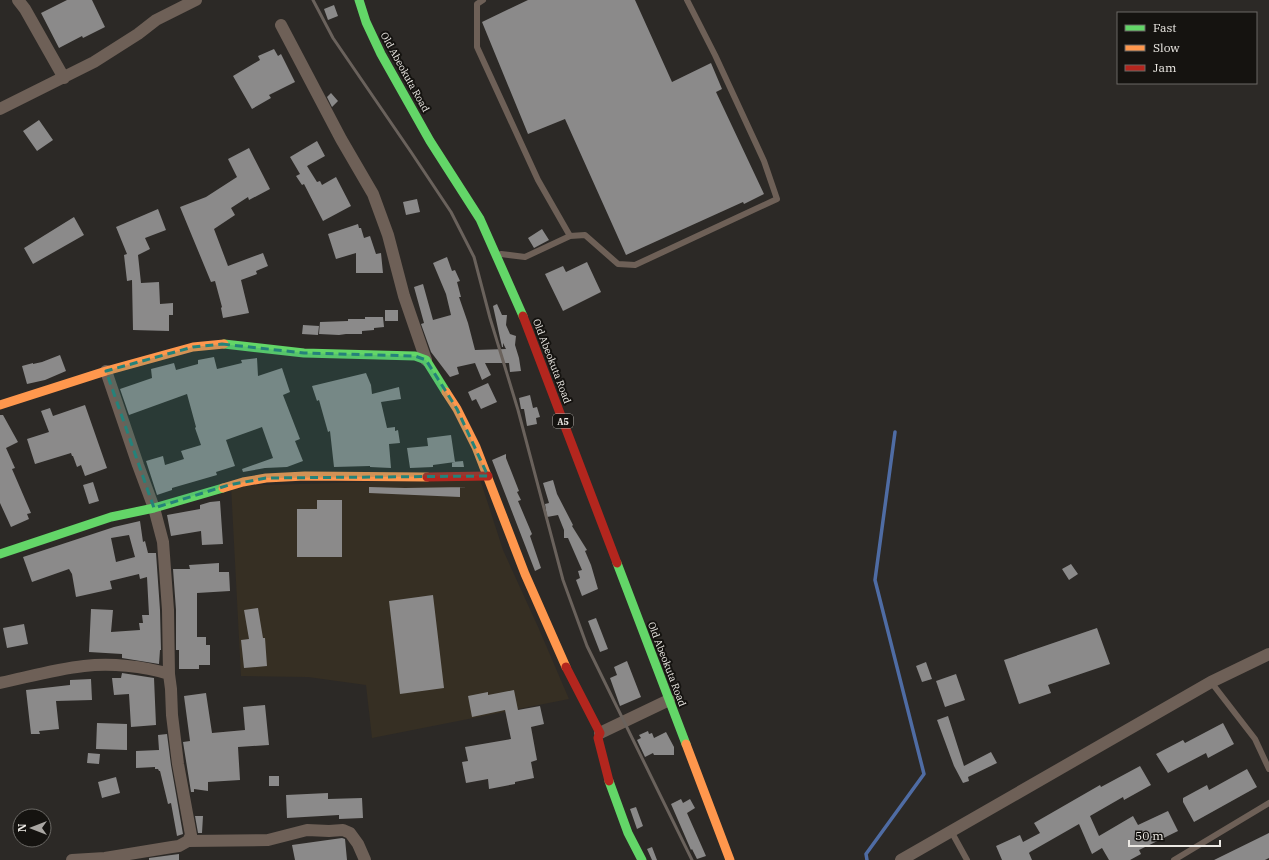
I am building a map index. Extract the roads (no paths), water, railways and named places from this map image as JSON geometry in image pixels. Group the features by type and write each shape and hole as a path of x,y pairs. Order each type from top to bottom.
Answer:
{"main road":[{"name":"Old Abeokuta Road","path":"360,0 366,22 381,54 430,141 480,219 521,311 730,860"},
{"path":"0,405 106,371 193,347 222,344 304,353 415,356 426,360 458,409 476,447 525,574 561,658 600,733 598,738 610,785 628,833 642,860"},
{"path":"0,554 111,517 154,508 229,485 266,478 305,476 397,478 488,476"}],"street":[{"path":"18,0 25,9 64,78"},
{"path":"0,109 94,62 138,34 156,20 196,0"},
{"path":"281,25 341,139 373,194 388,235 404,296 426,360"},
{"path":"106,371 158,519 163,549 168,610 169,674 172,689 172,715 178,764 191,835 188,841"},
{"path":"901,860 1211,682 1269,654"},
{"path":"0,683 86,666 137,668 169,674"},
{"path":"600,733 669,700"},
{"path":"72,860 105,858 179,846 188,841 268,840 307,830 343,830 350,833 358,844 365,860"}],"lane":[{"path":"483,0 477,4 477,47 538,180 570,236"},
{"path":"495,254 525,257 570,236 585,235 618,264 635,265 777,199 764,161 715,55 687,0"},
{"path":"1211,682 1255,739 1269,769"},
{"path":"1174,860 1269,803"},
{"path":"951,831 967,860"}],"waterway":[{"path":"867,860 866,854 924,774 875,580 895,432"}],"railway":[{"path":"313,0 333,38 451,212 474,257 490,318 518,410 563,580 587,646 692,860"}]}
